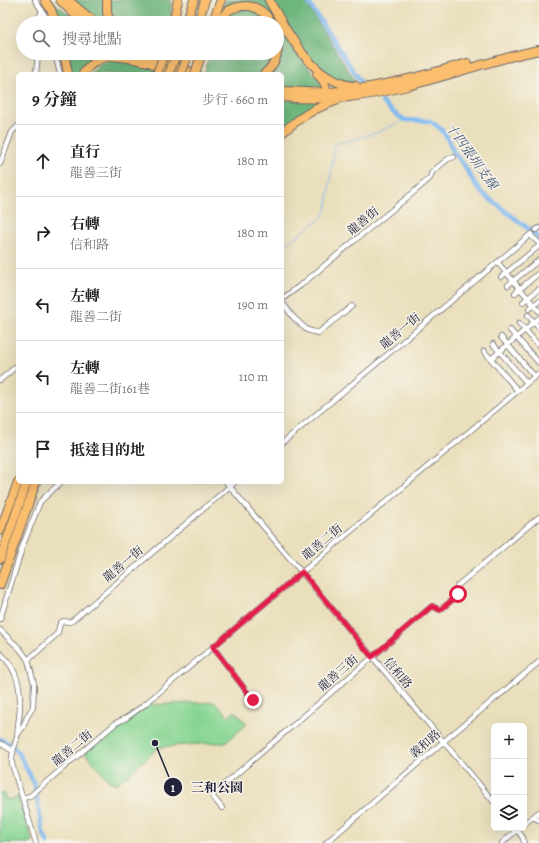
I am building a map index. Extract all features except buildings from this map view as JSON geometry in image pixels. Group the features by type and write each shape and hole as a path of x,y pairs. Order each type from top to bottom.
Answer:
{"highway":[{"path":"45,0 53,16"},
{"path":"60,0 78,16"},
{"path":"68,0 87,16"},
{"path":"107,0 108,16"},
{"path":"174,16 175,0"},
{"path":"175,16 178,0"},
{"path":"188,16 194,0"},
{"path":"200,16 205,0"},
{"path":"215,16 221,0"},
{"path":"269,0 279,16"},
{"path":"224,16 229,11 244,6 253,7 260,10 267,16"},
{"path":"284,25 303,54 319,71 327,77 348,85 374,86"},
{"path":"287,30 301,57 325,84 327,95"},
{"path":"284,97 296,98 327,95 374,86 427,74 539,44"},
{"path":"284,131 314,109 350,96 384,91 414,84 511,56 539,50"},
{"path":"65,60 68,72"},
{"path":"85,72 97,60"},
{"path":"140,60 149,62"},
{"path":"145,60 173,72"},
{"path":"159,60 191,72"},
{"path":"158,72 162,60"},
{"path":"170,72 174,60"},
{"path":"182,72 186,60"},
{"path":"196,72 200,60"},
{"path":"266,72 275,60"},
{"path":"284,91 350,96"},
{"path":"0,532 17,484"},
{"path":"0,559 26,484"},
{"path":"0,585 35,484"}],"street":[{"path":"35,0 46,16"},
{"path":"41,16 42,10"},
{"path":"36,72 37,60"},
{"path":"57,60 60,72"},
{"path":"0,169 0,165 12,132 16,128"},
{"name":"龍善街","path":"284,299 414,192 430,178 432,172 454,157"},
{"name":"龍善一街","path":"284,441 531,235 539,245"},
{"path":"501,277 539,245"},
{"path":"508,285 539,260"},
{"path":"498,263 539,311"},
{"path":"514,293 539,273"},
{"path":"523,302 539,289"},
{"path":"539,301 529,312 539,328"},
{"path":"284,303 293,318 307,330 318,333 352,306"},
{"path":"490,359 539,318"},
{"path":"519,322 539,346"},
{"path":"510,330 539,363"},
{"path":"501,337 537,375"},
{"path":"493,344 527,383"},
{"path":"484,351 518,391"},
{"path":"0,380 16,367"},
{"name":"龍善二街","path":"23,798 30,796 116,723 126,718 144,705 537,375"},
{"path":"0,619 23,545 40,502 59,484"},
{"name":"龍善一街","path":"28,660 56,634 61,622 72,621 232,484"},
{"name":"信和路","path":"230,486 491,798"},
{"name":"龍善三街","path":"222,808 213,797 213,794 432,606 440,610 456,597 458,594 457,586 539,517"},
{"path":"0,630 20,649 28,660 34,684 33,707 17,736"},
{"path":"213,647 253,700"},
{"path":"0,653 12,667 20,687 21,704 12,764 36,843"},
{"name":"義和路","path":"326,843 443,742 539,662"},
{"path":"0,743 14,749"},
{"path":"527,822 539,812"},
{"path":"533,817 539,820"},
{"path":"502,843 515,831"},
{"path":"518,831 523,838 524,843"}],"green space":[{"path":"50,0 71,16 56,16"},
{"path":"72,0 104,0 107,16 92,16"},
{"path":"111,0 171,0 171,16 111,16"},
{"path":"226,0 266,0 275,16 266,16 252,4 219,15"},
{"path":"272,0 304,0 355,81 355,84 336,80 308,57 284,19 284,16 282,16"},
{"path":"250,7 262,16 225,16"},
{"path":"284,31 292,48 323,85 324,90 284,89 284,72 266,72 271,68 273,60 284,60"},
{"path":"69,60 89,60 83,72 72,72"},
{"path":"113,60 127,60 157,70 156,72 92,72 102,63"},
{"path":"208,60 271,60 262,72 204,72"},
{"path":"284,100 326,102 312,107 284,127"},
{"path":"214,702 229,716 235,711 247,724 225,743 159,747 116,784 109,781 85,753 121,724 148,705"},
{"path":"0,793 4,794 7,800 18,797 33,843 0,843"}],"waterway":[{"name":"十四張圳支線","path":"307,0 360,81"},
{"name":"十四張圳支線","path":"382,102 394,113 405,120 430,121 440,128 447,137 454,153 482,193 530,230 539,239"},
{"path":"284,246 323,217 327,208 334,149 336,144 376,133 405,120"},
{"path":"0,739 10,744 18,752 34,783 43,833 48,843"}],"place":[{"name":"三和公園","path":"155,743"}],"route":[{"path":"253,700 213,647 302,572 372,657 432,606 440,610 458,594"}]}
